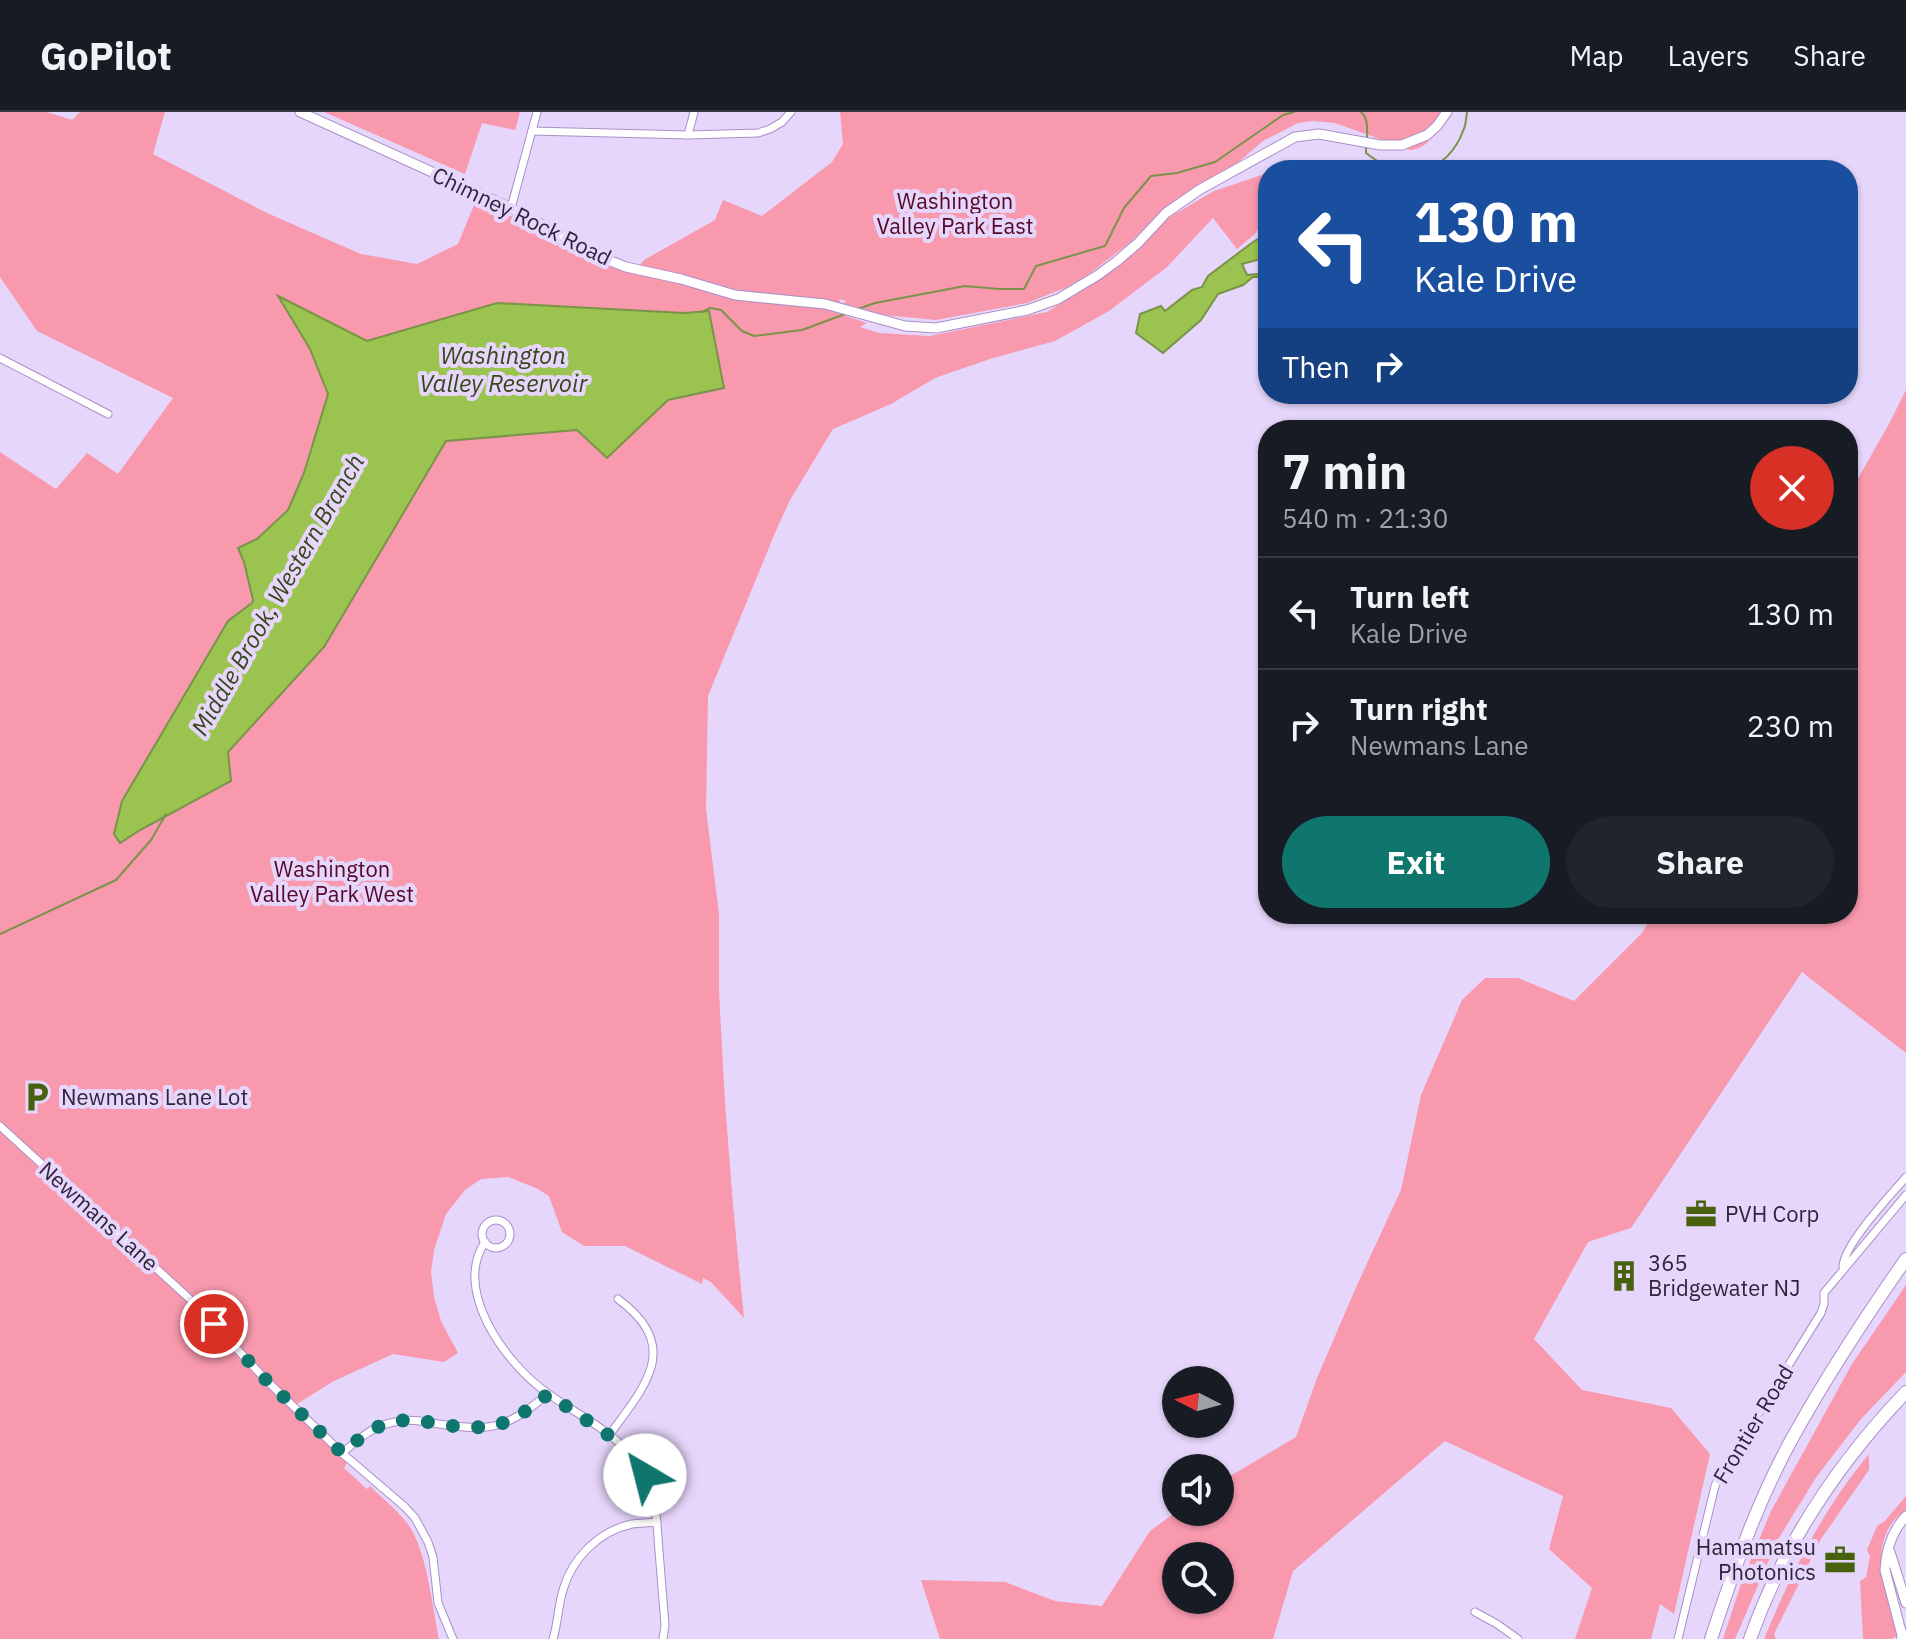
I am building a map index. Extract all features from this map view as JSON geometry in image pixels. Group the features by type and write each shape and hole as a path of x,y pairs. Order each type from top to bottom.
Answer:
{"highway":[{"path":"1711,1639 1750,1527 1793,1437 1838,1360 1906,1259"},
{"path":"1750,1639 1780,1568 1808,1517 1868,1434 1906,1392"}],"street":[{"name":"Chimney Rock Road","path":"300,112 511,208 626,267 735,295 825,304 905,326 936,328 1011,314 1058,299 1098,275 1138,243 1166,213 1199,190 1287,141 1303,135 1319,134 1380,145 1402,145 1433,131 1447,112"},
{"path":"511,208 537,112"},
{"path":"688,135 694,112"},
{"path":"532,131 688,135 758,133 782,122 791,112"},
{"path":"0,358 108,414"},
{"name":"Newmans Lane","path":"0,1126 192,1301 267,1381 342,1453 405,1507 422,1530 433,1557 438,1603 453,1639"},
{"name":"Frontier Road","path":"1843,1268 1844,1256 1906,1177"},
{"name":"Frontier Road","path":"1678,1639 1719,1477 1821,1313 1824,1293 1906,1195"},
{"path":"498,1219 509,1227 510,1236 502,1247 492,1248 485,1242 482,1234 488,1222 498,1219"},
{"path":"485,1242 475,1270 478,1301 510,1357 548,1394 610,1434 629,1451 645,1475 657,1522 665,1625 663,1639"},
{"path":"610,1434 644,1389 653,1350 651,1337 644,1325 618,1299"},
{"path":"342,1453 374,1429 402,1420 469,1428 502,1425 525,1413 548,1394"},
{"path":"1904,1638 1885,1570 1894,1533 1906,1516"},
{"path":"553,1639 563,1590 576,1561 584,1552 600,1538 623,1527 657,1522"},
{"path":"1889,1549 1906,1603"},
{"path":"1475,1612 1518,1639"}],"green space":[{"name":"Washington Valley Park West","path":"0,112 47,112 72,120 80,112 165,112 153,154 267,213 361,254 417,264 458,244 476,200 560,238 598,264 634,273 644,260 715,220 723,200 762,216 832,162 843,144 840,112 1443,112 1428,142 1410,150 1335,123 1298,123 1263,141 1235,165 1193,188 1085,277 1027,303 936,320 884,315 842,303 847,301 839,299 846,316 867,323 860,327 879,333 930,336 1047,312 1108,272 1168,218 1214,191 1258,176 1258,229 1237,249 1213,218 1167,267 1109,311 1055,341 935,378 891,404 833,429 790,500 708,696 706,809 719,914 719,992 725,1102 744,1318 711,1282 703,1278 702,1284 625,1246 584,1246 562,1232 549,1196 536,1188 508,1177 481,1179 465,1190 446,1214 434,1250 431,1272 441,1321 458,1353 444,1362 393,1354 332,1382 294,1406 288,1406 347,1463 344,1468 367,1489 370,1486 407,1523 424,1562 439,1639 0,1639 0,452 56,489 87,453 118,474 173,398 37,331 0,277"},
{"path":"324,112 520,112 515,130 482,123 465,174"},
{"path":"1906,390 1906,1053 1802,972 1631,1228 1588,1242 1534,1339 1582,1390 1671,1408 1710,1454 1674,1614 1660,1604 1651,1639 1575,1639 1592,1588 1549,1549 1563,1496 1445,1441 1293,1571 1273,1639 940,1639 921,1580 1005,1582 1055,1601 1102,1606 1150,1531 1162,1522 1162,1526 1234,1526 1234,1474 1296,1437 1317,1378 1401,1190 1421,1095 1462,1000 1485,978 1518,978 1574,1001 1642,933 1647,924 1858,924 1858,478"},
{"path":"1906,1285 1906,1372 1861,1419 1817,1476 1777,1541 1735,1639 1723,1639 1742,1581 1771,1511 1852,1364"},
{"path":"1869,1454 1869,1470 1821,1539 1774,1634 1776,1639 1764,1639 1809,1542 1836,1498"},
{"path":"1906,1496 1906,1509 1892,1523 1882,1551 1884,1579 1897,1636 1891,1639 1863,1639 1860,1581 1866,1577 1870,1556 1867,1550 1877,1526"}],"water":[{"path":"1258,239 1258,260 1242,264 1247,275 1258,274 1258,277 1218,294 1201,320 1163,353 1136,333 1140,314 1161,306 1165,311 1192,290 1202,287 1208,276"},
{"name":"Washington Valley Reservoir","path":"278,296 367,341 497,303 684,313 709,311 724,388 668,400 607,458 577,430 446,441 324,647 228,752 231,781 120,843 114,834 122,801 228,621 252,603 238,548 257,539 288,510 304,473 328,394 310,349"}],"waterway":[{"name":"Middle Brook, Western Branch","path":"858,309 965,286 1024,289 1036,266 1105,246 1124,208 1151,176 1177,173 1215,162 1283,115 1294,112"},
{"name":"Middle Brook, Western Branch","path":"1361,112 1366,122 1367,141"},
{"name":"Middle Brook, Western Branch","path":"1443,160 1460,137 1467,112"},
{"name":"Middle Brook, Western Branch","path":"1366,147 1366,153 1376,160"},
{"name":"Middle Brook, Western Branch","path":"702,312 710,308 721,310 742,331 754,336 802,330 845,314"},
{"name":"Middle Brook, Western Branch","path":"0,934 116,880 151,840 166,814"}],"place":[{"name":"Newmans Lane Lot","path":"37,1097"},
{"name":"PVH Corp","path":"1701,1214"},
{"name":"365 Bridgewater NJ","path":"1624,1276"},
{"name":"Hamamatsu Photonics","path":"1840,1560"}],"route":[{"path":"214,1324 267,1381 342,1453 374,1429 402,1420 469,1428 502,1425 525,1413 548,1394 610,1434 629,1451 645,1475"}],"park label":[{"name":"Washington Valley Park East","path":"955,214"}]}
